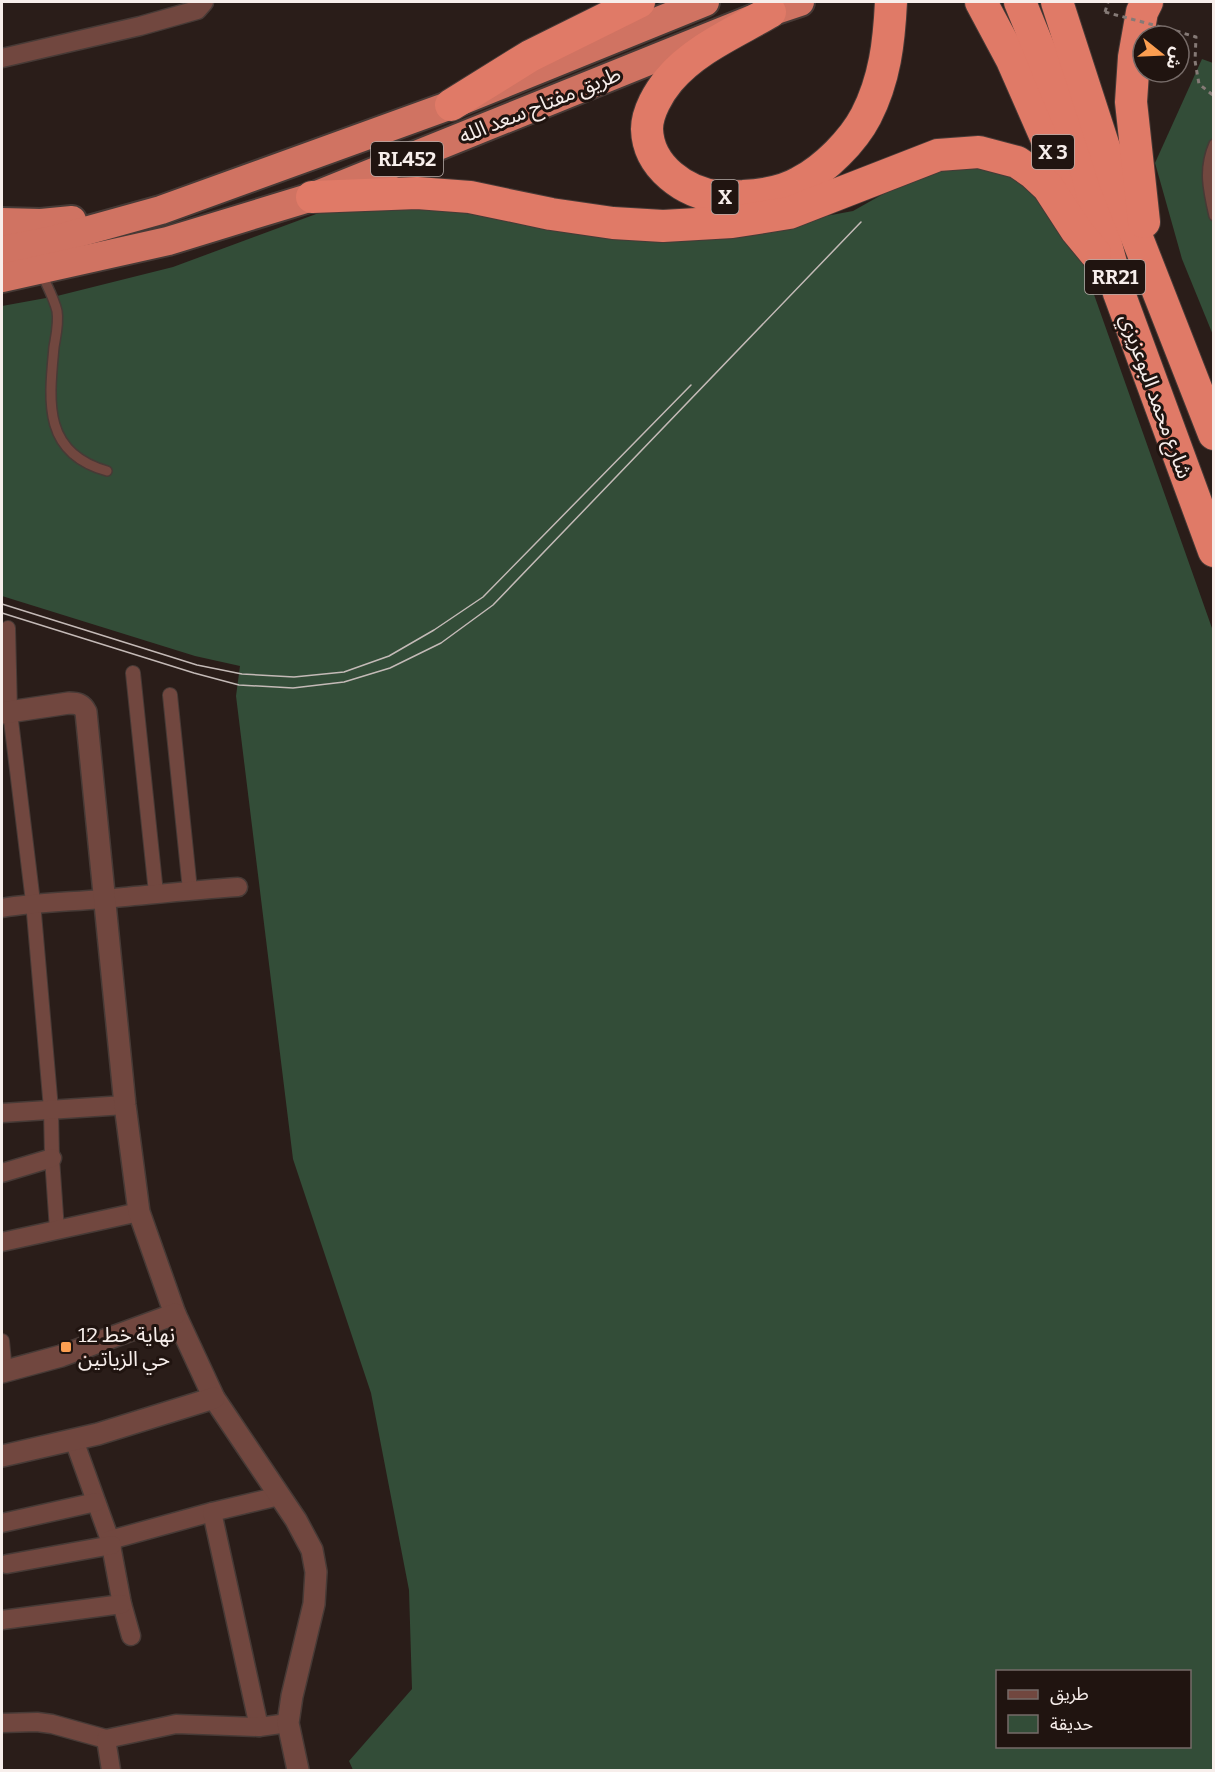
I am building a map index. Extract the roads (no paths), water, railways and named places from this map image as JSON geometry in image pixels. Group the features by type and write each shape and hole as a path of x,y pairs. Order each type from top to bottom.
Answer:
{"highway":[{"path":"451,105 531,56 639,2"},
{"name":"طريق مفتاح سعد الله","path":"2,250 53,240 161,210 451,105 705,2"},
{"name":"طريق مفتاح سعد الله","path":"2,278 168,241 312,197 770,12 800,2"},
{"name":"X","path":"770,12 694,56 669,80 654,103 647,128 653,154 668,175 689,188 720,197 764,194 800,183 841,152 866,117 880,81 888,48 891,2"},
{"name":"X 3","path":"981,2 1032,103 1095,254 1119,293"},
{"name":"شارع محمد البوعزيزي","path":"1020,2 1081,151 1119,293 1214,551"},
{"name":"شارع محمد البوعزيزي","path":"1057,2 1116,184 1214,434"},
{"path":"1147,2 1142,12 1134,57 1131,102 1150,270"},
{"path":"312,197 427,194 470,197 551,214 613,223 663,226 732,222 789,213 938,155 979,152 1017,162 1033,173 1048,187 1095,254"},
{"path":"2,222 41,223 161,210"}],"street":[{"path":"2,58 151,23 197,10 204,2"},
{"path":"8,628 6,713 33,902 51,1109 57,1230"},
{"path":"133,673 156,893"},
{"path":"170,695 190,890"},
{"path":"6,713 69,703 83,706 86,712 125,1105 139,1212 175,1314 214,1398 296,1520 312,1550 316,1572 314,1604 292,1696 288,1723 298,1770"},
{"path":"2,908 33,902 104,899 238,887"},
{"path":"2,1113 125,1105"},
{"path":"2,1173 52,1158"},
{"path":"2,1242 139,1212"},
{"path":"2,1341 3,1371 61,1356 175,1314"},
{"path":"2,1456 98,1434 214,1398"},
{"path":"74,1440 111,1543 122,1604 131,1636"},
{"path":"7,1564 111,1543 212,1512 279,1496"},
{"path":"2,1523 96,1502"},
{"path":"212,1512 259,1727"},
{"path":"2,1620 122,1604"},
{"path":"2,1724 37,1722 52,1724 106,1739 176,1724 259,1727 288,1723"},
{"path":"106,1739 111,1770"}],"lane":[{"path":"1214,144 1207,159 1208,189 1214,216"},
{"path":"40,270 57,310 50,403 54,426 64,445 81,460 92,467 107,471"}],"tram line":[{"path":"2,613 239,685 293,688 344,682 390,668 441,643 493,605 861,222"},
{"path":"2,604 197,665 242,674 294,677 344,672 389,656 434,630 483,597 691,385"}],"place":[{"name":"نهاية خط 12 حي الزياتين","path":"66,1347"}]}
